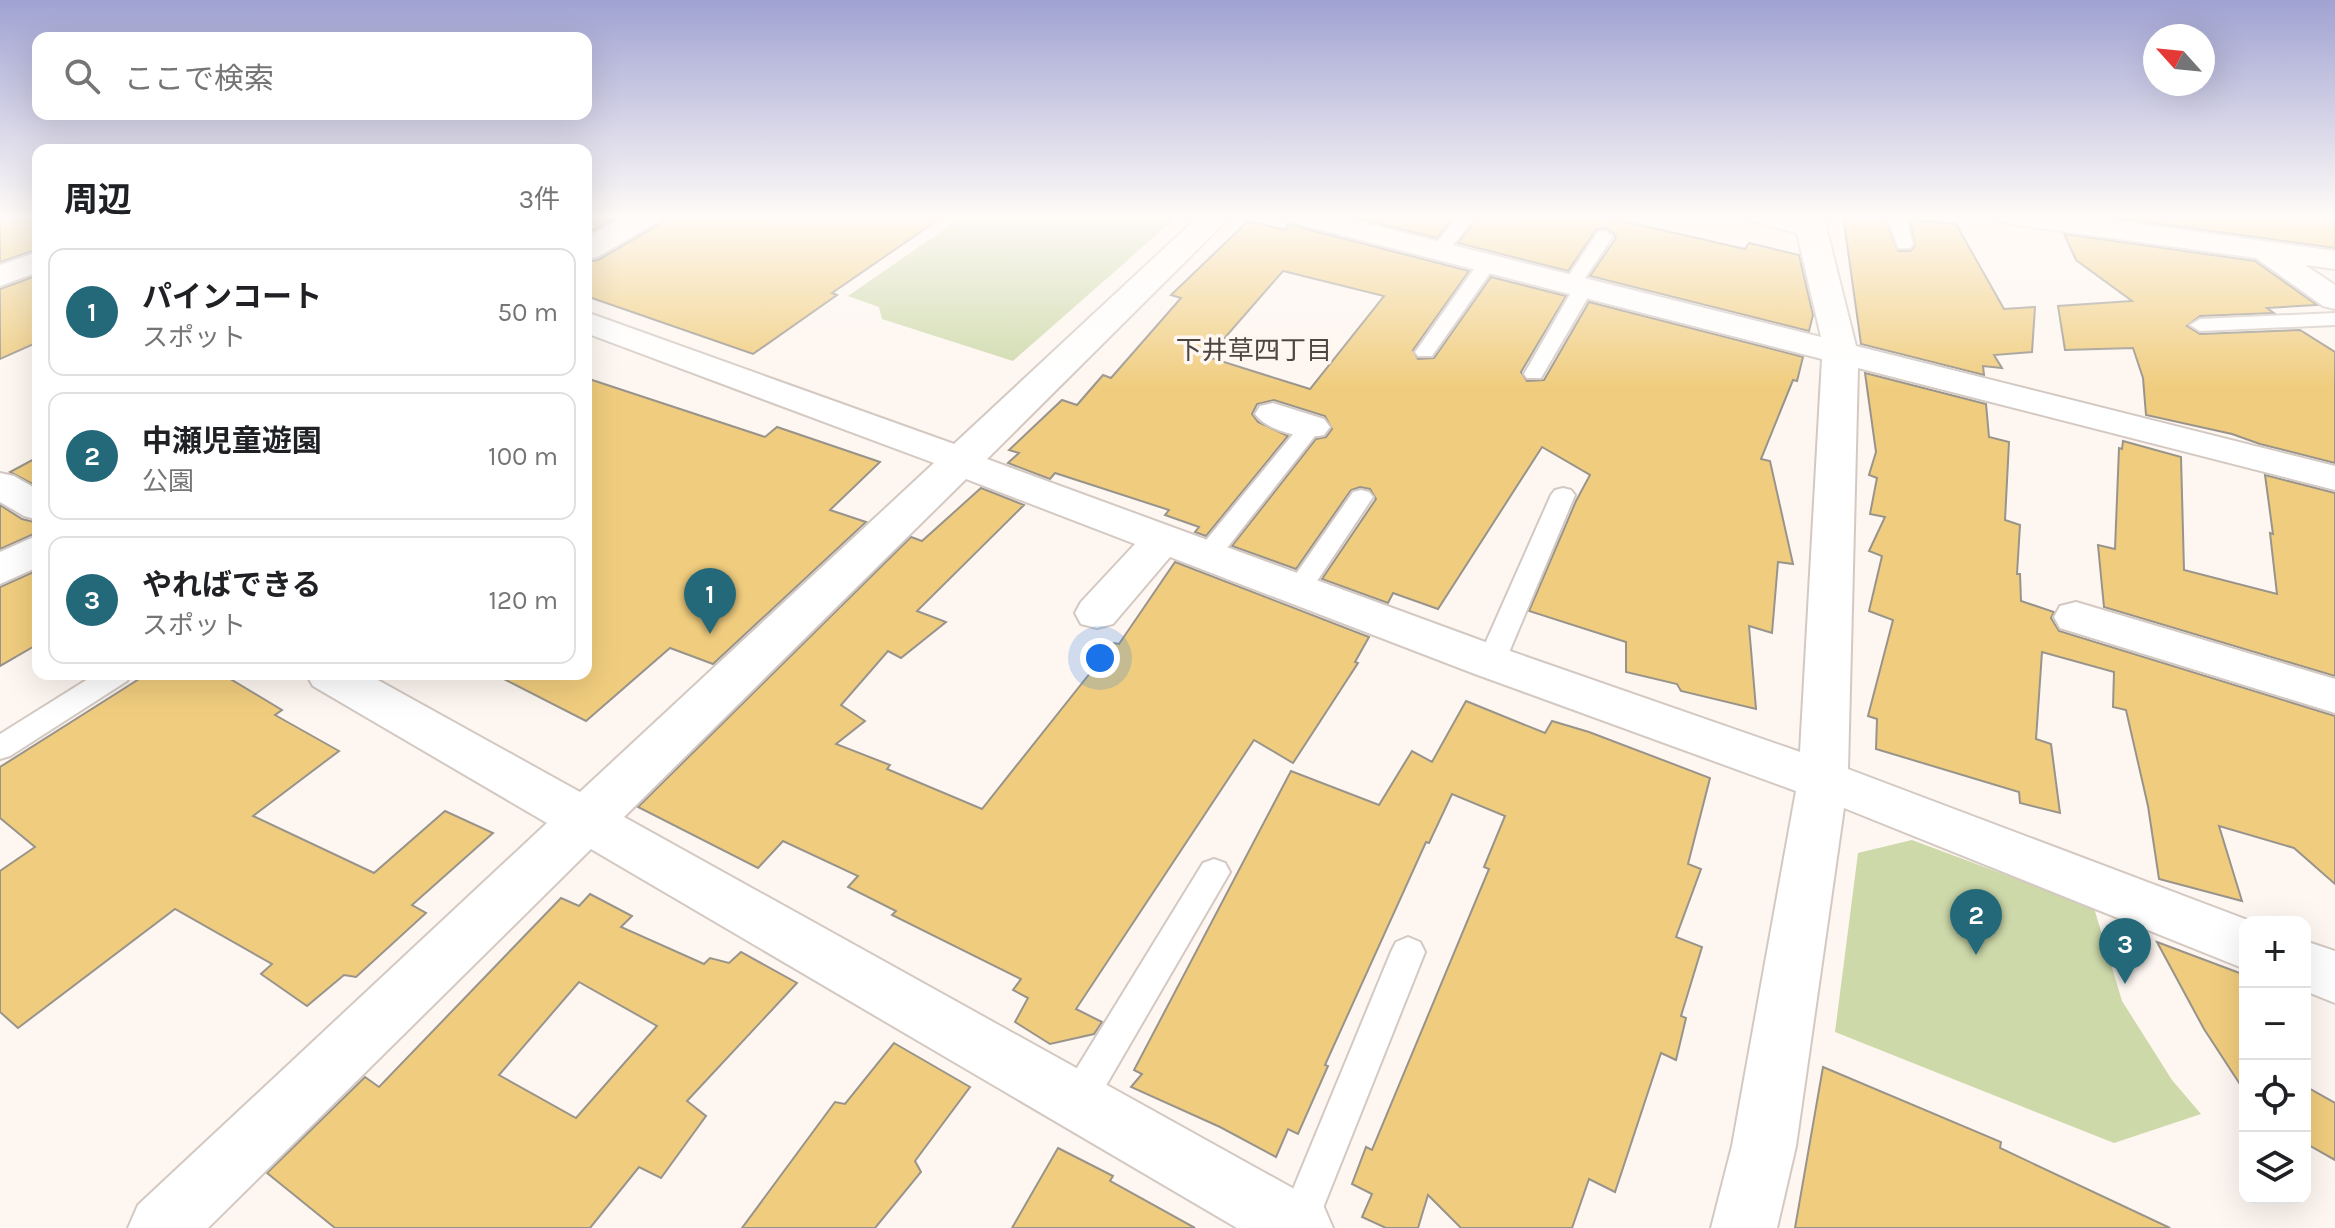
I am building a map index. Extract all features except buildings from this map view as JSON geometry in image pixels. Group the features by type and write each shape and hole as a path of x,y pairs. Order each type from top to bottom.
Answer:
{"street":[{"path":"161,1228 1157,272"},
{"path":"1524,272 2335,478"},
{"path":"1744,1228 1764,1146 1823,779 1838,333 1823,272"},
{"path":"2295,272 2335,299"},
{"path":"592,324 1491,662 1823,779 2239,942"},
{"path":"1273,414 1311,427"},
{"path":"0,485 32,504"},
{"path":"1097,613 1162,539"},
{"path":"0,570 32,552"},
{"path":"2076,617 2200,638 2335,696"},
{"path":"339,680 1298,1227"},
{"path":"2311,968 2335,977"}],"lane":[{"path":"1425,352 1481,272"},
{"path":"1534,374 1585,272"},
{"path":"2200,325 2335,319"},
{"path":"1207,556 1311,427"},
{"path":"1491,662 1563,495"},
{"path":"1298,590 1361,497"},
{"path":"0,748 108,680"},
{"path":"1077,1101 1214,872"},
{"path":"1298,1227 1408,952"}],"green space":[{"path":"882,272 1114,272 1013,361 882,319 879,307 848,296"},
{"path":"1912,840 2094,908 2122,1001 2172,1080 2201,1114 2114,1143 1835,1032 1858,853"}],"place":[{"name":"パインコート","path":"710,634"},
{"name":"中瀬児童遊園","path":"1976,955"},
{"name":"やればできる","path":"2125,984"}],"district":[{"name":"下井草四丁目","path":"1254,350"}]}
